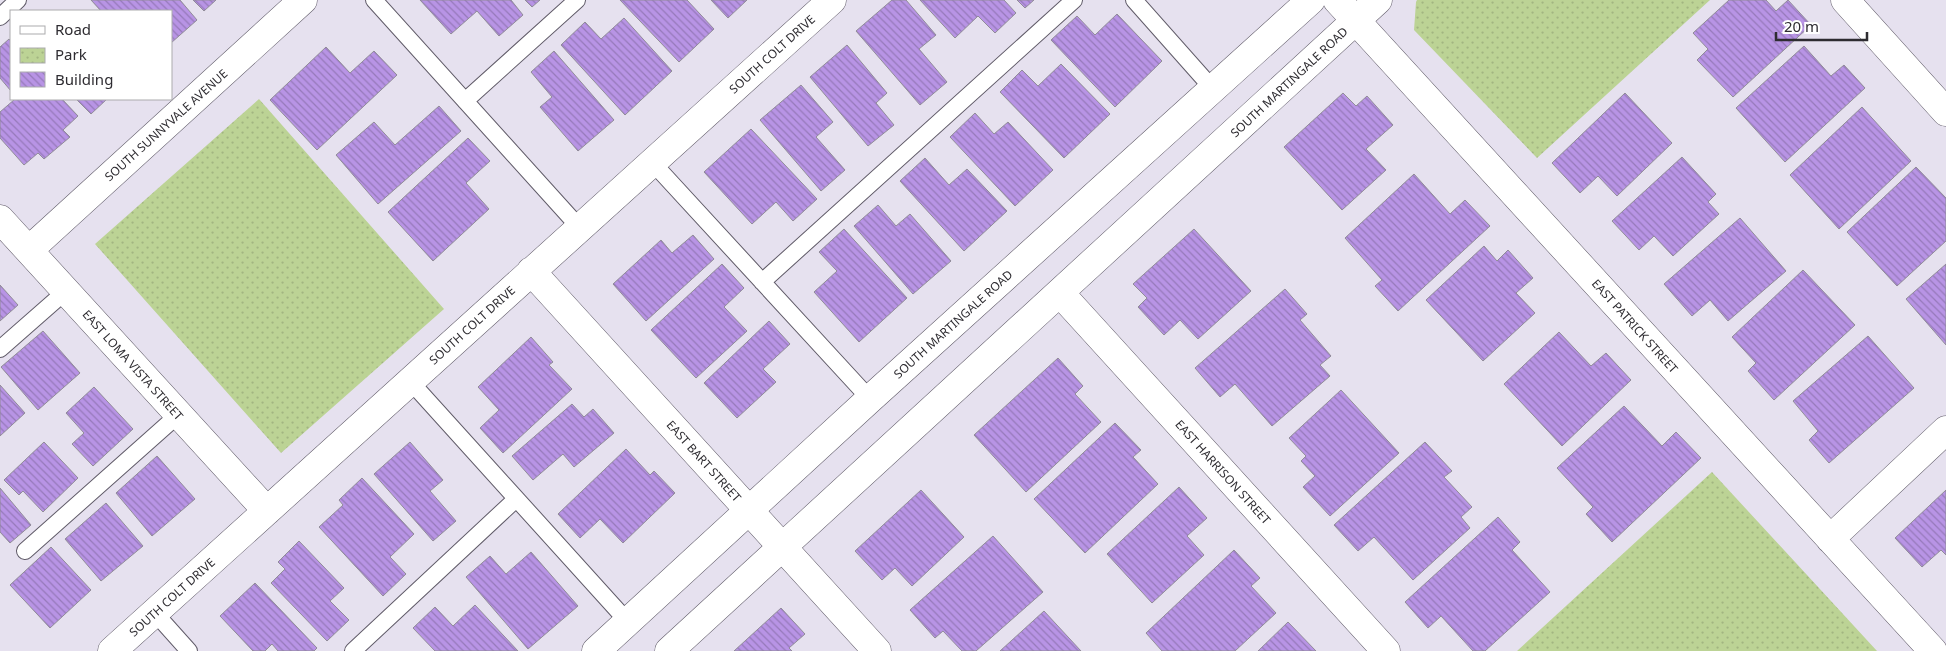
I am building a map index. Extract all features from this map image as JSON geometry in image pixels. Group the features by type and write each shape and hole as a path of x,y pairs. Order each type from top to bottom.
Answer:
{"street":[{"name":"SOUTH SUNNYVALE AVENUE","path":"29,250 303,0"},
{"name":"SOUTH COLT DRIVE","path":"112,651 530,271 832,0"},
{"name":"SOUTH MARTINGALE ROAD","path":"596,651 870,399 1311,0"},
{"name":"EAST PATRICK STREET","path":"1337,0 1933,651"},
{"name":"SOUTH MARTINGALE ROAD","path":"669,651 1378,0"},
{"path":"1845,0 1946,112"},
{"name":"EAST LOMA VISTA STREET","path":"0,219 266,511"},
{"name":"EAST BART STREET","path":"530,271 877,651"},
{"name":"EAST HARRISON STREET","path":"1060,293 1386,651"},
{"path":"1830,539 1946,430"}],"lane":[{"path":"0,17 18,0"},
{"path":"374,0 579,227"},
{"path":"465,101 578,0"},
{"path":"762,282 1074,0"},
{"path":"1134,0 1213,89"},
{"path":"652,162 870,399"},
{"path":"0,349 66,291"},
{"path":"410,381 628,622"},
{"path":"25,551 178,415"},
{"path":"353,651 516,499"},
{"path":"155,613 189,651"}],"green space":[{"path":"1417,0 1710,0 1537,158 1414,30"},
{"path":"259,99 444,309 281,453 95,244"},
{"path":"1712,472 1877,651 1517,651"}],"building":[{"path":"91,0 180,0 197,20 172,42 172,10 100,10"},
{"path":"193,0 216,0 204,11"},
{"path":"420,0 511,0 523,15 499,36 477,11 451,34"},
{"path":"525,0 540,0 532,7"},
{"path":"620,0 687,0 714,29 679,62"},
{"path":"711,0 747,0 728,18"},
{"path":"892,0 906,0 936,35 919,49 947,82 920,105 856,31"},
{"path":"920,0 1004,0 1016,13 995,33 978,16 955,38"},
{"path":"1017,0 1034,0 1025,8"},
{"path":"1729,0 1766,0 1776,11 1788,0 1811,25 1733,97 1697,60 1708,49 1693,33"},
{"path":"1117,14 1162,61 1115,107 1051,40 1077,16 1095,35"},
{"path":"624,18 672,71 625,115 561,45 585,22 601,39"},
{"path":"10,40 10,90 0,78 0,47"},
{"path":"847,45 887,93 876,103 894,125 868,146 810,77"},
{"path":"1804,46 1831,76 1844,65 1865,88 1785,162 1736,108"},
{"path":"326,47 350,73 374,51 397,75 317,150 270,100"},
{"path":"554,51 614,120 578,151 540,107 552,97 531,72"},
{"path":"1061,64 1110,114 1064,158 1000,92 1022,70 1038,86"},
{"path":"801,85 833,122 816,137 845,170 821,191 760,120"},
{"path":"1343,93 1356,106 1367,96 1393,125 1366,149 1386,170 1342,210 1284,147"},
{"path":"1625,93 1672,143 1617,196 1598,176 1580,193 1552,163"},
{"path":"14,100 63,100 78,116 63,130 70,137 44,159 38,153 24,165 0,138 0,112"},
{"path":"77,100 106,100 91,114"},
{"path":"439,106 461,131 378,204 336,155 374,122 395,145"},
{"path":"1862,107 1911,161 1839,229 1790,175"},
{"path":"975,113 994,134 1008,122 1053,170 1015,206 950,137"},
{"path":"751,129 817,199 793,221 776,202 752,224 704,172"},
{"path":"468,138 490,161 466,183 489,209 433,261 388,212"},
{"path":"1682,157 1716,194 1708,202 1719,214 1673,256 1654,236 1639,250 1612,221"},
{"path":"925,158 949,185 967,169 1007,211 964,251 900,181"},
{"path":"1916,167 1946,198 1946,241 1897,286 1847,232"},
{"path":"1414,174 1450,214 1465,200 1490,226 1398,311 1375,286 1382,280 1345,238"},
{"path":"878,205 896,226 910,214 951,261 913,294 854,226"},
{"path":"1740,218 1786,271 1728,321 1710,300 1692,316 1664,284"},
{"path":"844,229 907,298 859,342 814,292 837,271 819,252"},
{"path":"1194,229 1251,291 1198,339 1180,320 1164,335 1138,307 1147,298 1133,284"},
{"path":"693,235 714,259 646,321 613,284 661,240 672,253"},
{"path":"1484,246 1497,261 1508,250 1533,278 1516,293 1535,313 1483,361 1426,300"},
{"path":"722,264 744,288 724,307 747,331 696,378 651,330"},
{"path":"1946,264 1946,345 1906,299"},
{"path":"1803,270 1855,325 1774,400 1748,371 1756,363 1732,337"},
{"path":"0,285 18,305 0,321"},
{"path":"1285,289 1307,314 1300,320 1331,356 1320,365 1330,376 1272,426 1235,384 1220,397 1195,368"},
{"path":"769,321 790,344 763,369 776,382 737,418 704,383"},
{"path":"43,331 80,373 38,410 1,367"},
{"path":"1559,332 1591,366 1606,353 1631,380 1562,446 1504,384"},
{"path":"1868,336 1914,388 1829,463 1809,440 1818,431 1793,401"},
{"path":"531,337 553,362 549,365 572,389 503,453 480,428 499,410 478,387"},
{"path":"1058,358 1083,386 1075,394 1101,422 1026,492 974,435"},
{"path":"0,385 25,413 0,436"},
{"path":"94,387 133,429 93,466 72,444 84,433 66,413"},
{"path":"1341,390 1399,453 1330,516 1303,487 1315,476 1301,461 1306,456 1289,438"},
{"path":"572,404 584,417 593,409 614,433 574,467 563,454 533,480 512,456"},
{"path":"1624,406 1662,446 1676,432 1701,458 1612,542 1586,514 1593,507 1557,468"},
{"path":"1115,423 1141,450 1133,457 1158,484 1085,553 1034,499"},
{"path":"44,442 78,478 43,512 23,491 19,495 4,480"},
{"path":"410,442 443,480 430,491 456,521 433,541 374,474"},
{"path":"1425,442 1452,471 1444,477 1472,507 1461,517 1470,528 1413,580 1374,537 1358,551 1334,525"},
{"path":"626,449 650,475 654,471 675,493 623,543 600,519 580,538 558,514"},
{"path":"157,456 195,499 152,536 116,493"},
{"path":"362,478 414,534 390,557 406,574 383,596 319,527 343,505 339,500"},
{"path":"1179,487 1207,518 1187,536 1204,555 1152,603 1107,554"},
{"path":"0,488 31,525 10,543 0,532"},
{"path":"921,490 964,537 912,586 895,568 882,580 855,551"},
{"path":"1946,490 1946,555 1941,550 1922,567 1895,538"},
{"path":"106,503 143,546 101,581 65,539"},
{"path":"1498,517 1520,542 1512,550 1550,592 1485,651 1473,651 1441,616 1428,628 1405,602"},
{"path":"993,536 1043,592 976,651 962,651 943,631 935,638 910,610"},
{"path":"299,541 344,588 330,601 349,620 327,641 271,583 285,569 278,562"},
{"path":"51,547 91,590 50,628 10,585"},
{"path":"1234,550 1260,578 1251,586 1276,613 1235,651 1162,651 1146,633"},
{"path":"531,552 578,606 528,649 466,577 490,556 506,574"},
{"path":"255,583 317,648 314,651 278,651 272,644 265,651 253,651 220,616"},
{"path":"475,605 518,651 435,651 413,628 435,607 453,626"},
{"path":"781,608 805,634 789,648 792,651 734,651"},
{"path":"1044,611 1081,651 1000,651"},
{"path":"1288,622 1316,651 1258,651"}]}
